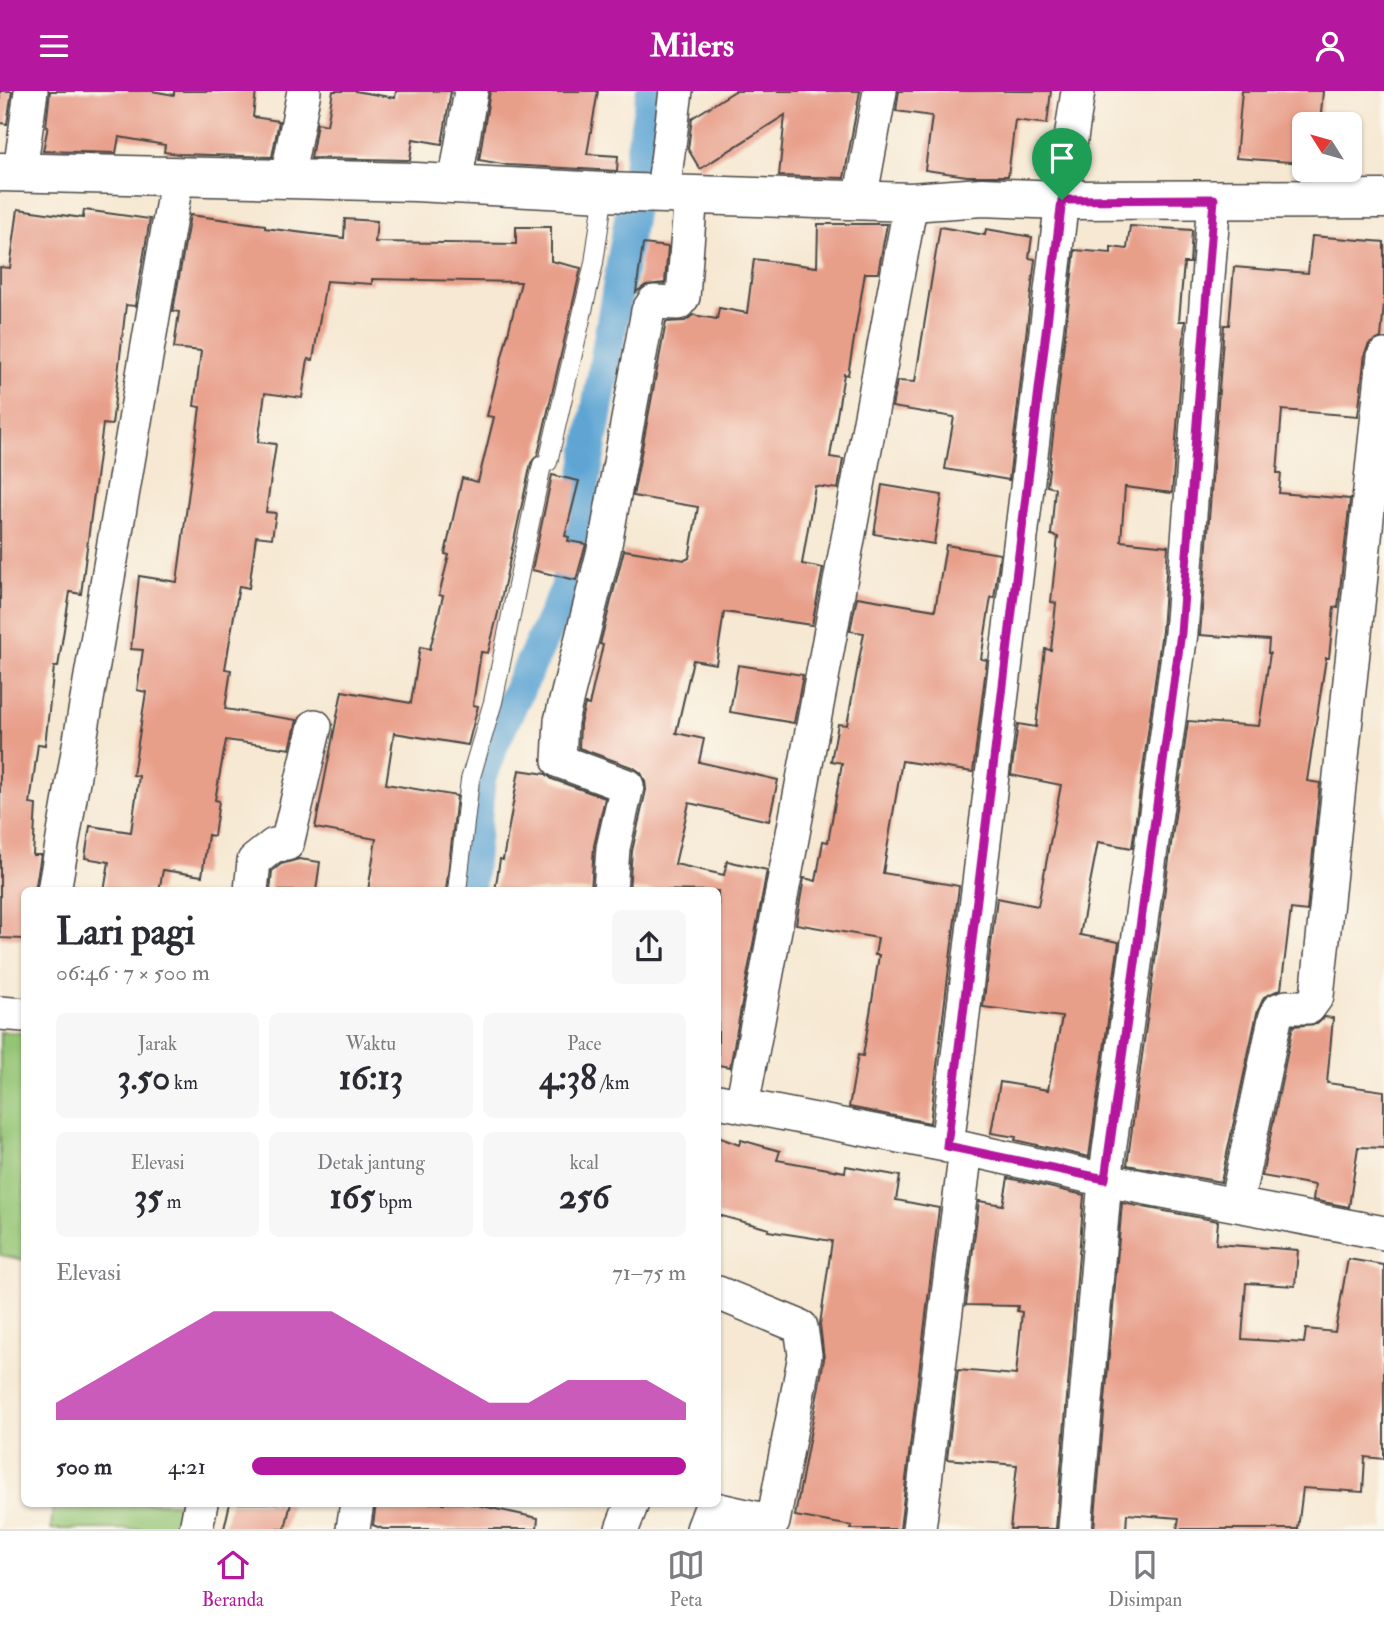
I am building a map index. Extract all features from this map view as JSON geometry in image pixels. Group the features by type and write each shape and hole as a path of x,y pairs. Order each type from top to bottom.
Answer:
{"street":[{"path":"31,91 10,173 454,184 911,202 982,197 1062,200 1384,199"},
{"path":"287,179 304,91"},
{"path":"454,184 471,91"},
{"path":"610,887 613,848 627,786 559,761 561,721 604,550 648,311 654,302 678,303 683,297 671,193 677,91"},
{"path":"860,199 880,91"},
{"path":"919,1529 956,1147 1062,200 1078,91"},
{"path":"55,887 177,177"},
{"path":"1075,1529 1105,1179 1181,633 1214,199"},
{"path":"911,202 730,1103 1384,1233"},
{"path":"1236,1205 1278,1010 1287,1007 1309,1007 1317,996 1384,356"},
{"path":"251,887 254,861 274,845 287,844 315,726"},
{"path":"0,1013 21,1015"},
{"path":"703,1529 711,1508 773,1522 805,1355 801,1327 721,1294"},
{"path":"196,1529 200,1507"},
{"path":"353,1529 356,1507"},
{"path":"622,1529 630,1507"}],"lane":[{"path":"457,887 470,780 493,702 542,465 548,462 594,263 604,192"}],"green space":[{"path":"0,1032 21,1033 21,1259 0,1255"},
{"path":"53,1507 187,1507 184,1529 51,1529"}],"building":[{"path":"0,91 12,91 7,124 0,123"},
{"path":"50,91 152,91 174,95 174,91 256,91 253,117 279,121 272,157 179,154 164,152 165,145 119,137 116,153 43,151"},
{"path":"333,91 355,91 395,98 396,91 451,91 442,144 413,139 410,160 311,158 317,123 327,125"},
{"path":"490,91 598,91 587,154 618,156 617,171 508,165 479,160"},
{"path":"735,91 860,91 844,178 779,176 785,115 700,169 688,149 692,118"},
{"path":"899,91 1051,91 1047,124 1015,120 1008,176 967,176 925,170 932,116 896,111"},
{"path":"1242,91 1323,91 1321,112 1292,112 1292,162 1236,158"},
{"path":"18,209 83,218 84,210 150,219 135,306 126,305 112,425 103,424 81,594 70,592 58,667 54,667 45,745 38,744 30,804 36,805 33,855 41,855 36,887 21,887 21,939 0,938 0,267 10,268"},
{"path":"190,215 344,238 345,219 377,221 375,242 516,244 516,227 551,227 551,261 581,268 538,454 531,463 488,653 481,652 473,705 478,706 468,745 394,733 386,784 457,796 446,887 369,887 376,839 315,828 342,691 411,703 420,647 430,649 443,596 439,595 449,555 445,554 462,478 478,482 494,417 487,416 521,282 372,279 372,284 326,281 313,360 308,359 302,398 265,393 258,442 276,444 266,512 276,513 272,538 256,536 249,588 239,586 225,669 231,670 225,709 297,720 290,749 226,740 215,800 219,801 214,836 208,835 202,876 163,870 160,887 105,887 109,862 85,858 90,826 131,832 139,776 133,775 146,692 137,690 143,650 131,649 139,576 177,582 200,407 194,406 201,351 174,348 179,312 173,311"},
{"path":"818,224 887,224 878,273 865,273 848,375 844,374 830,457 843,459 838,489 815,486 802,564 823,568 812,625 724,612 716,664 693,660 676,733 704,739 699,762 778,780 769,821 689,803 675,864 724,875 727,861 767,870 730,1067 721,1066 721,887 629,887 632,851 646,790 645,781 641,773 634,768 579,748 580,724 585,704 589,705 603,645 600,644 624,550 685,560 689,558 698,507 633,496 666,322 685,321 693,315 717,319 719,308 747,313 754,259 817,267"},
{"path":"1130,226 1192,230 1190,263 1184,263 1179,321 1185,321 1172,493 1125,487 1121,541 1168,546 1162,631 1132,848 1098,842 1080,935 1119,942 1089,1157 991,1133 1000,1082 1048,1090 1062,1017 983,1007 997,898 1038,906 1061,785 1011,775 1018,724 1036,727 1045,649 1051,650 1056,603 1051,602 1058,537 1051,535 1055,488 1047,486 1075,250 1111,253 1111,247 1127,249"},
{"path":"940,227 985,235 986,229 1032,237 1029,258 1035,259 1009,480 945,469 954,417 892,407 897,381 915,382"},
{"path":"1312,236 1384,242 1381,338 1369,344 1365,353 1358,416 1282,410 1277,473 1281,473 1279,493 1350,499 1338,608 1334,607 1329,658 1326,658 1307,781 1320,783 1307,911 1291,909 1281,989 1264,997 1257,1013 1221,1182 1127,1165 1188,721 1259,726 1270,653 1269,640 1200,635 1224,325 1229,325 1234,267 1308,273"},
{"path":"643,244 668,247 665,283 646,285 636,292"},
{"path":"552,475 579,481 565,536 569,537 568,541 586,544 576,580 532,570"},
{"path":"882,485 942,495 934,544 874,534"},
{"path":"946,545 1000,554 981,659 987,660 973,772 902,761 883,873 959,886 930,1123 849,1107 858,1055 863,1056 879,955 875,955 878,938 796,924 804,878 816,881 823,841 828,842 842,763 831,761 838,724 847,725 864,633 850,631 857,597 935,610"},
{"path":"738,665 803,675 794,723 730,712"},
{"path":"519,770 546,774 552,779 605,798 594,846 591,887 496,887 500,859 503,860"},
{"path":"299,859 320,862 317,887 270,887 272,871 281,864"},
{"path":"1325,1017 1333,1018 1327,1083 1384,1091 1384,1148 1358,1147 1349,1207 1313,1200 1315,1185 1262,1176 1293,1026 1317,1024"},
{"path":"721,1138 739,1145 741,1140 780,1151 777,1160 845,1172 846,1166 900,1176 896,1200 939,1208 900,1529 851,1529 852,1526 795,1516 824,1359 820,1324 832,1241 768,1231 769,1229 721,1216"},
{"path":"1008,1178 1084,1195 1056,1529 1010,1529 1017,1465 947,1459 958,1370 1016,1375 1022,1312 1017,1311 1018,1306 966,1305 979,1201 1003,1205"},
{"path":"1122,1203 1218,1221 1216,1244 1298,1250 1295,1286 1246,1283 1242,1339 1304,1343 1306,1329 1335,1332 1348,1259 1384,1265 1384,1459 1365,1457 1363,1492 1303,1488 1298,1529 1177,1529 1179,1518 1127,1514 1126,1529 1094,1529"},
{"path":"229,1507 290,1507 285,1529 224,1529"},
{"path":"375,1507 487,1507 538,1518 537,1529 383,1529 373,1525"}],"waterway":[{"path":"469,887 480,778 494,742 566,589 652,91"}],"route":[{"path":"1214,199 1181,633 1105,1179 947,1146 1062,200 1214,199"}]}
